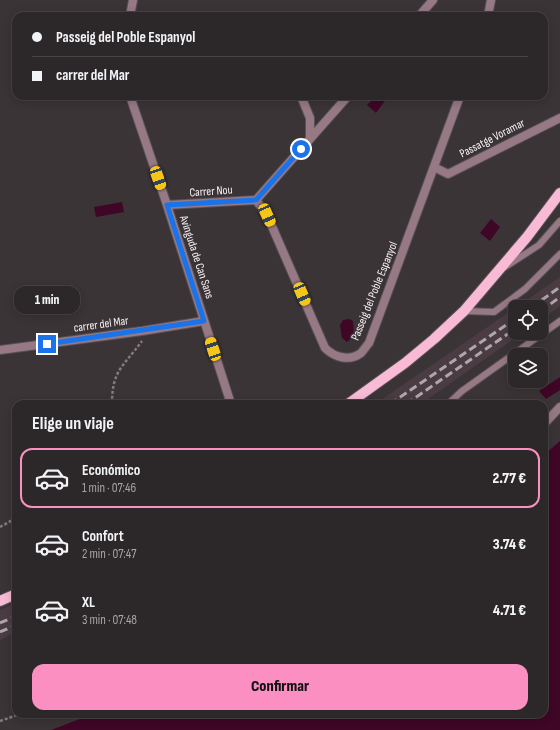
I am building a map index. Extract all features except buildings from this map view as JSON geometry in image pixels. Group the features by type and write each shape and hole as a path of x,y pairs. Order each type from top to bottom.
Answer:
{"main road":[{"path":"354,400 405,363 464,311 527,237 558,196"},
{"path":"0,601 12,596"}],"street":[{"path":"131,12 133,0"},
{"path":"422,12 433,0"},
{"path":"489,12 491,0"},
{"name":"Avinguda de Can Sans","path":"131,100 230,400"},
{"path":"303,100 310,118 310,139"},
{"path":"256,200 344,100"},
{"name":"Passeig del Poble Espanyol","path":"256,200 267,215 325,348 331,354 350,358 361,353 369,343 459,100"},
{"name":"Passatge Voramar","path":"434,167 448,174 560,118"},
{"name":"Carrer Nou","path":"167,205 256,200"},
{"name":"carrer del Mar","path":"0,350 204,321"},
{"path":"548,420 560,407"}],"lane":[{"path":"495,274 540,245 560,221"},
{"path":"464,311 494,312 525,289 560,254"},
{"path":"452,400 462,391 560,321"}],"path":[{"path":"112,400 112,389 116,375 142,341 142,331"},
{"path":"0,527 12,520"},
{"path":"0,721 12,717"}],"shaded area":[{"path":"372,100 386,100 376,113 367,105"},
{"path":"122,202 124,212 96,217 94,207"},
{"path":"491,219 500,227 490,241 480,233"},
{"path":"560,277 560,306 548,315 548,300 527,300"},
{"path":"508,313 508,340 512,340 427,400 381,400"},
{"path":"349,319 353,321 354,330 353,336 347,342 342,338 340,325 343,320"},
{"path":"560,377 560,390 546,399 539,391 544,388 548,388 548,385"},
{"path":"560,441 560,730 51,730 82,718 548,718 548,452"},
{"path":"12,605 12,634 0,640 0,610"}],"railway":[{"path":"542,300 560,287"},
{"path":"548,306 560,297"},
{"path":"396,400 508,324"},
{"path":"412,400 508,334"},
{"path":"0,623 12,618"},
{"path":"0,632 12,627"}],"route":[{"path":"47,344 204,321 167,205 256,200 301,149"}]}
